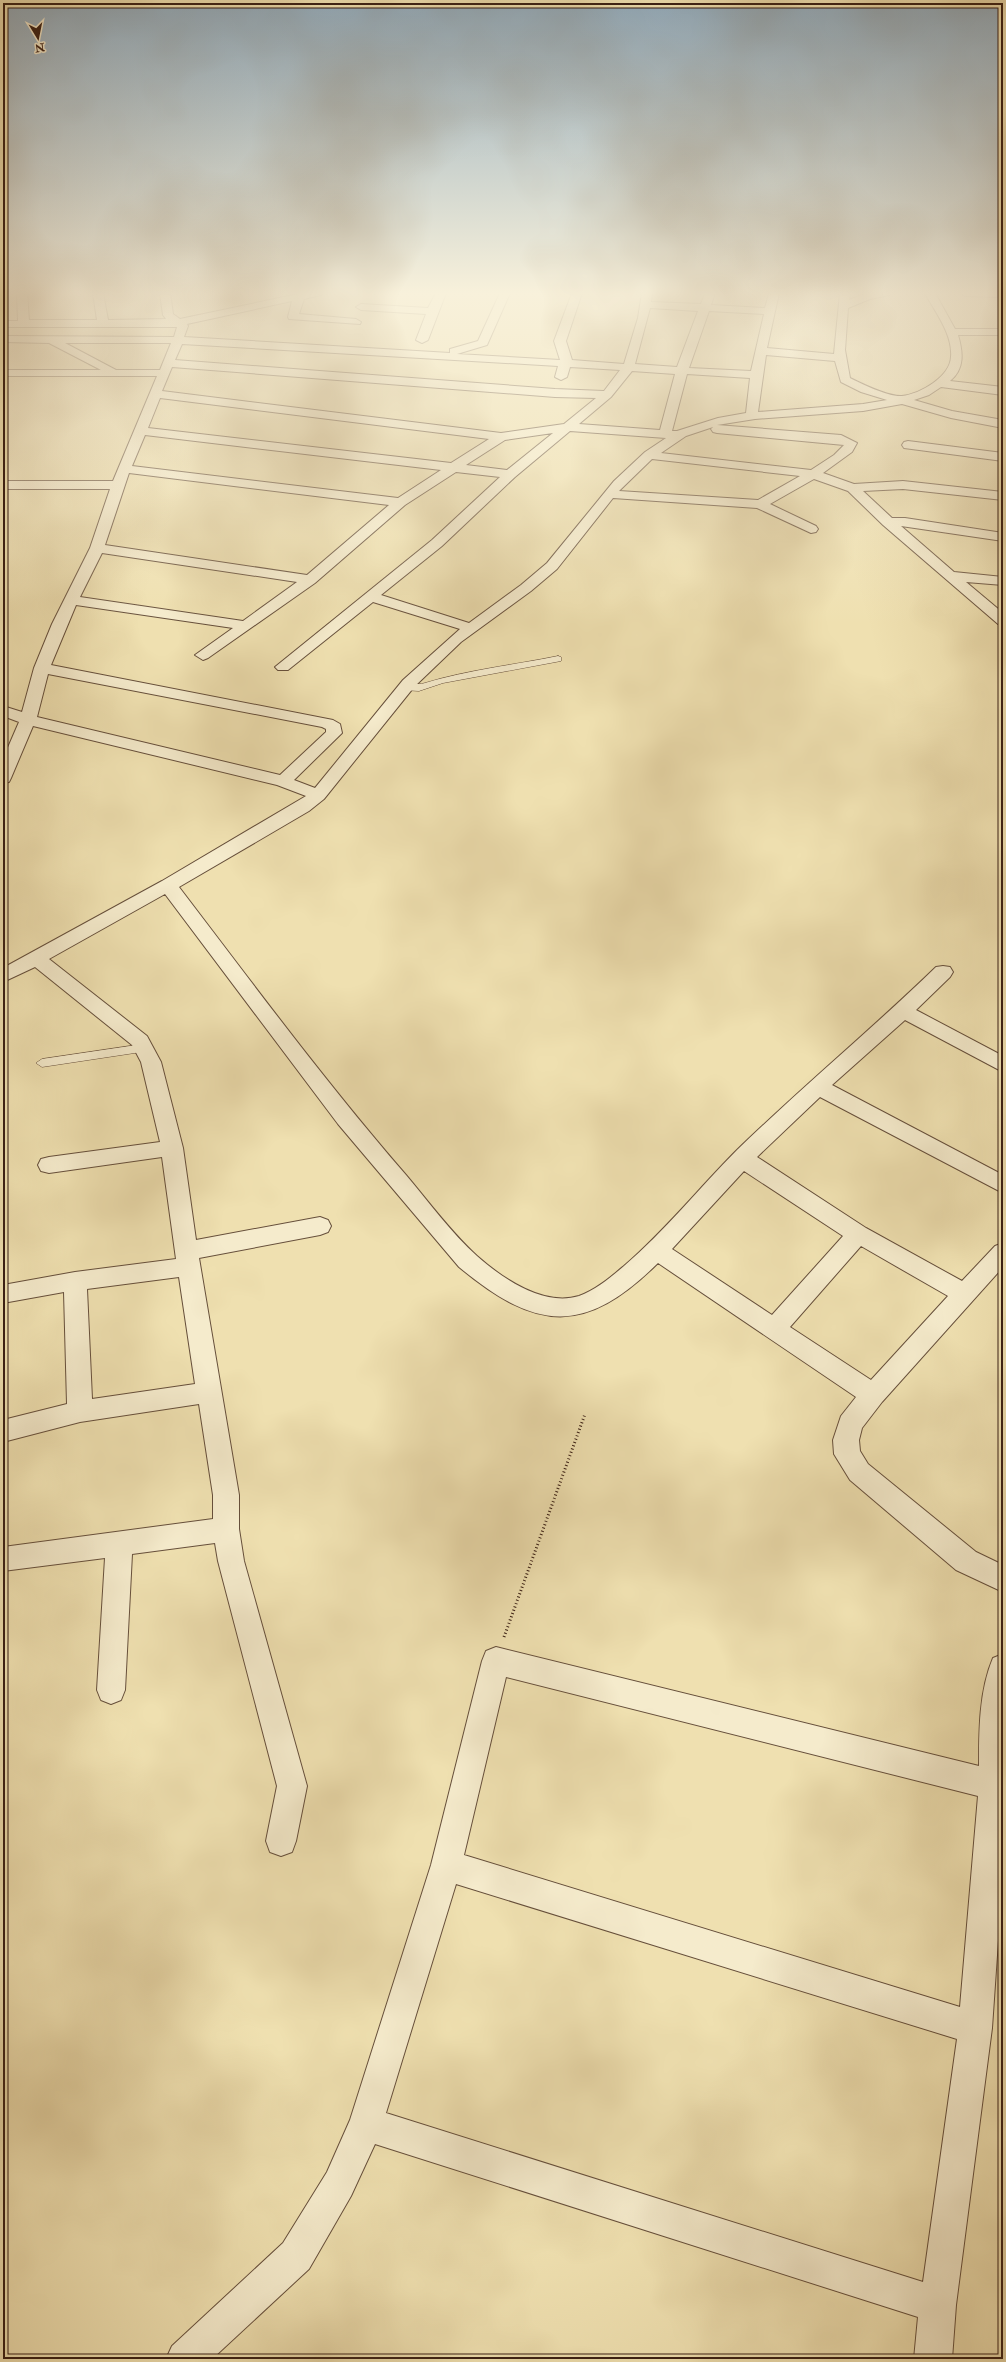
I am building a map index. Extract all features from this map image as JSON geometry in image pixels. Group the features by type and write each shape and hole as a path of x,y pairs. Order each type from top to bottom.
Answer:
{"street":[{"path":"3,778 7,760 28,720 42,668 59,624 97,548 118,485 152,403"},
{"path":"229,403 501,437 566,427 671,434 718,420 752,415 863,407 885,403"},
{"path":"561,403 564,408 578,417"},
{"path":"283,667 372,597 437,543 510,474 597,403"},
{"path":"3,976 168,885 303,807 318,795 403,687 444,649 550,568 571,546 609,494 671,434 676,403"},
{"path":"752,415 753,403"},
{"path":"914,403 951,414 1003,424"},
{"path":"592,407 622,430"},
{"path":"696,427 850,441 850,448 813,474 760,504"},
{"path":"141,431 510,474"},
{"path":"203,655 310,580 400,502 501,437"},
{"path":"908,445 1003,457"},
{"path":"649,455 813,474 853,488 888,522 953,576 1003,621"},
{"path":"125,469 400,502"},
{"path":"3,485 118,485"},
{"path":"853,488 876,485 903,485 1003,496"},
{"path":"609,494 760,504 811,529"},
{"path":"888,522 1003,537"},
{"path":"97,548 310,580"},
{"path":"953,576 1003,581"},
{"path":"372,597 471,628"},
{"path":"71,600 246,626"},
{"path":"42,668 259,709 327,723 334,727 334,733 283,782"},
{"path":"3,711 28,720 283,782 318,795"},
{"path":"168,885 345,1119 467,1261 491,1281 517,1296 538,1303 577,1307 595,1301 609,1292 656,1250 743,1159 818,1087 903,1012 943,972"},
{"path":"36,958 133,1035 144,1048 151,1062 172,1148 187,1259 226,1495 226,1528 231,1561 292,1786 281,1841"},
{"path":"903,1012 1003,1065"},
{"path":"818,1087 1003,1185"},
{"path":"48,1165 172,1148"},
{"path":"743,1159 858,1234 964,1294"},
{"path":"3,1294 187,1259 320,1226"},
{"path":"773,1330 858,1234"},
{"path":"656,1250 773,1330 873,1395"},
{"path":"1003,1252 873,1395 850,1424 846,1440 847,1454 859,1472 966,1561 1003,1579"},
{"path":"75,1281 80,1411"},
{"path":"3,1431 80,1411 210,1392"},
{"path":"3,1560 226,1528"},
{"path":"111,1690 119,1544"},
{"path":"185,2359 296,2256 339,2184 366,2124 446,1865 496,1662 994,1784"},
{"path":"933,2359 938,2305 975,2028 994,1784 994,1726 1003,1668"},
{"path":"446,1865 975,2028"},
{"path":"366,2124 938,2305"}],"lane":[{"path":"403,687 419,688 441,682 558,659"},
{"path":"42,1063 144,1048"}],"path":[{"path":"496,1662 585,1414"}]}
